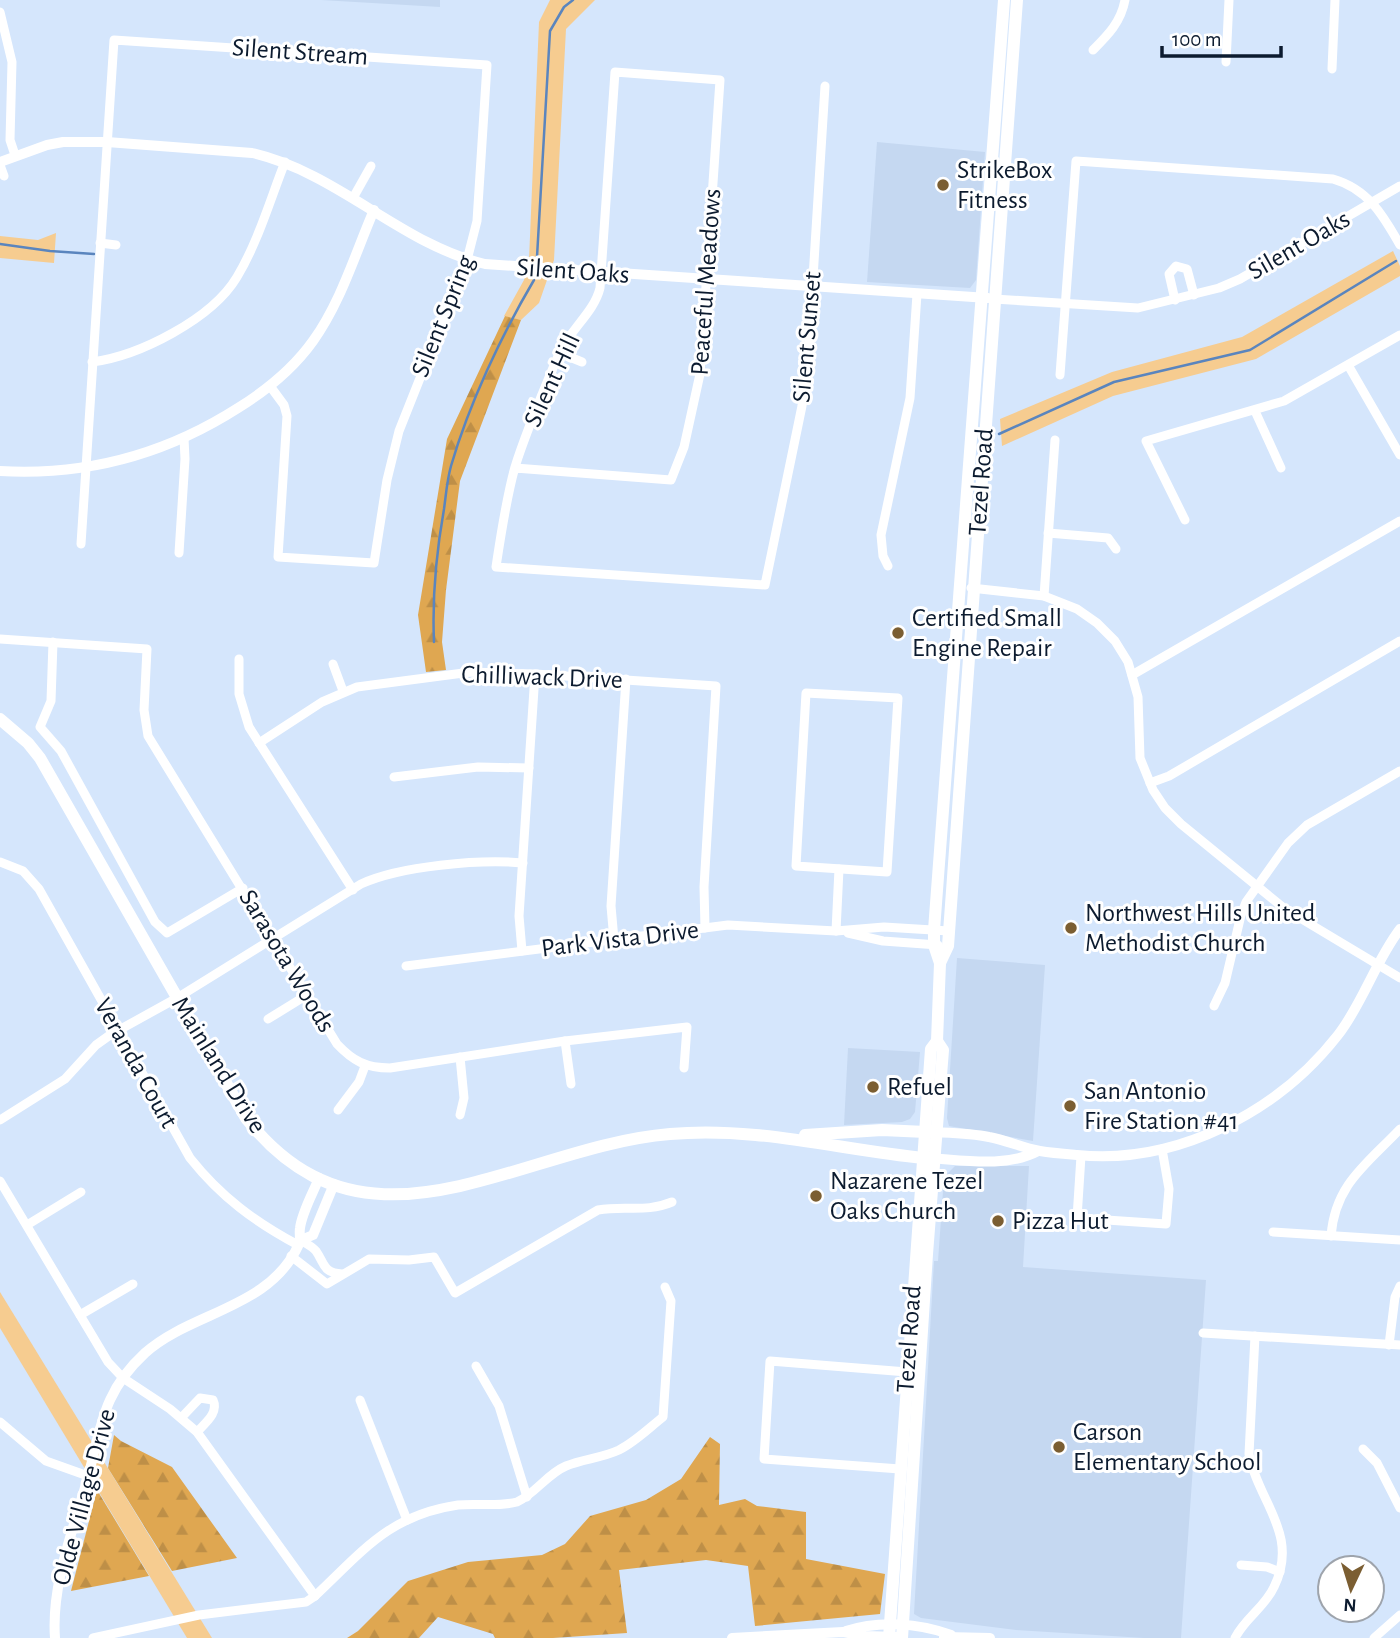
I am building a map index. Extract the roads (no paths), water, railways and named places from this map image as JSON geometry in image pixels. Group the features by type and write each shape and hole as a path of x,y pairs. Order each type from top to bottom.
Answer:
{"main road":[{"name":"Tezel Road","path":"889,1633 907,1372 932,1132 931,1049 937,1041 940,963 934,945 934,930 1004,0"},
{"name":"Tezel Road","path":"940,963 948,946 1017,0"},
{"name":"Mainland Drive","path":"0,719 28,743 46,766 238,1106 271,1147 319,1178 373,1194 413,1195 447,1190 632,1138 694,1132 776,1136 882,1130 932,1132"},
{"name":"Mainland Drive","path":"776,1136 881,1154 930,1158"},
{"name":"Tezel Road","path":"903,1635 927,1254 930,1158"}],"street":[{"path":"1093,50 1114,29 1125,0"},
{"path":"1226,62 1230,0"},
{"path":"1332,69 1335,0"},
{"path":"0,12 12,62 10,140 15,155"},
{"name":"Silent Stream","path":"107,142 114,40 487,65"},
{"name":"Silent Spring","path":"271,386 284,405 287,416 278,557 374,563 387,480 399,431 467,260 477,220 487,65"},
{"name":"Peaceful Meadows","path":"515,468 671,480 684,447 697,394 720,80 615,72"},
{"name":"Silent Hill","path":"496,567 515,468 559,353 577,324 595,303 601,273 615,72"},
{"name":"Silent Sunset","path":"496,567 765,585 802,406 808,358 825,86"},
{"name":"Silent Oaks","path":"4,176 0,163 15,155 63,142 107,142 242,152 285,162 304,170 448,252 467,260 497,266 1138,308 1230,284 1400,186"},
{"path":"80,544 107,142"},
{"path":"1060,375 1076,161 1325,178 1354,187 1372,202 1400,246"},
{"path":"92,362 130,353 168,334 208,309 231,287 243,267 285,162"},
{"path":"354,198 371,166"},
{"path":"0,471 36,472 86,468 134,457 214,423 271,386 298,360 326,321 374,210"},
{"path":"100,243 116,244"},
{"path":"1175,300 1168,274 1176,266 1187,269 1194,295"},
{"path":"888,566 883,556 881,535 910,398 917,294"},
{"path":"1185,520 1146,440 1284,401 1400,335"},
{"path":"559,353 582,362"},
{"path":"1348,365 1400,455"},
{"path":"1255,411 1282,467"},
{"path":"179,553 184,438"},
{"path":"1044,596 1055,440"},
{"path":"1132,675 1400,521"},
{"path":"1048,533 1108,538 1116,549"},
{"path":"959,587 1044,596 1077,610 1097,623 1122,651 1132,675 1138,697 1140,758 1158,799 1173,816 1285,909 1400,978"},
{"name":"Sarasota Woods","path":"0,639 147,649 144,710 148,736 337,1044 365,1066"},
{"path":"1150,783 1180,769 1400,641"},
{"path":"53,642 51,701 40,727 61,751 155,922 167,933 243,888"},
{"path":"239,659 241,705 258,743 353,890"},
{"path":"333,664 343,691"},
{"name":"Chilliwack Drive","path":"258,743 343,691 368,685 471,672 716,686 704,887 705,928"},
{"path":"522,951 519,928 535,674"},
{"path":"614,940 611,906 625,679"},
{"path":"806,692 898,698 887,872 839,869 796,866 806,692"},
{"path":"394,778 478,767 529,768"},
{"path":"1214,1006 1226,983 1241,915 1256,886 1288,843 1307,825 1400,771"},
{"path":"0,1120 65,1079 96,1045 376,877 486,860 523,863"},
{"name":"Veranda Court","path":"0,862 18,868 35,882 178,1140 203,1175 246,1214 299,1243 312,1247 324,1268 335,1274 342,1274"},
{"path":"835,931 839,869"},
{"name":"Park Vista Drive","path":"406,966 741,925 835,931 883,941 948,946"},
{"name":"Park Vista Drive","path":"835,931 884,927 949,931"},
{"path":"932,1132 987,1136 1038,1151 1081,1156 1110,1156 1162,1149 1204,1136 1244,1118 1286,1089 1311,1065 1356,1010 1400,929"},
{"path":"268,1019 307,995"},
{"path":"338,1110 359,1082 365,1066 390,1068 565,1041 687,1027 684,1068"},
{"path":"565,1041 571,1084"},
{"path":"460,1057 464,1098 460,1115"},
{"path":"1331,1236 1333,1214 1342,1192 1400,1129"},
{"path":"1081,1156 1077,1218 1166,1224 1169,1189 1162,1149"},
{"path":"930,1158 994,1161 1025,1158 1038,1151"},
{"name":"Olde Village Drive","path":"299,1243 299,1228 319,1178"},
{"path":"0,1181 108,1362 123,1378 197,1432 315,1596"},
{"name":"Olde Village Drive","path":"55,1638 59,1586 104,1415 123,1378 137,1361 160,1342 233,1307 261,1289 291,1256 299,1243 313,1235 334,1184"},
{"path":"27,1225 81,1192"},
{"path":"291,1256 327,1283 369,1259 409,1260 434,1257 455,1293 598,1210 650,1210 672,1202"},
{"path":"1273,1232 1400,1240"},
{"path":"80,1315 133,1284"},
{"path":"1389,1345 1393,1307 1400,1286"},
{"path":"93,1638 199,1615 306,1602 366,1545 391,1527 449,1507 508,1504 527,1497 566,1466 619,1449 663,1417 671,1301 665,1287"},
{"path":"1203,1333 1400,1345"},
{"path":"1235,1638 1269,1597 1280,1572 1282,1546 1279,1529 1249,1454 1255,1336"},
{"path":"900,1469 764,1459 770,1361 907,1372"},
{"path":"476,1366 499,1406 527,1497"},
{"path":"181,1418 200,1398 213,1400 216,1405 214,1412 197,1432"},
{"path":"360,1400 407,1520"},
{"path":"0,1422 46,1461 88,1476"},
{"path":"1363,1449 1377,1463 1400,1508"},
{"path":"1241,1565 1267,1567 1280,1572"},
{"path":"1374,1638 1400,1615"},
{"path":"732,1638 843,1632 865,1636 889,1633 903,1635 932,1628 951,1636"},
{"path":"938,1638 990,1638"}],"waterway":[{"path":"537,257 550,31 564,7 573,0"},
{"path":"0,244 94,254"},
{"path":"999,434 1114,382 1250,350 1396,261"},
{"path":"434,642 437,559 451,466 487,371 534,280"}],"place":[{"name":"StrikeBox Fitness","path":"943,185"},
{"name":"Certified Small Engine Repair","path":"898,633"},
{"name":"Northwest Hills United Methodist Church","path":"1071,928"},
{"name":"Refuel","path":"873,1087"},
{"name":"San Antonio Fire Station #41","path":"1070,1106"},
{"name":"Nazarene Tezel Oaks Church","path":"816,1196"},
{"name":"Pizza Hut","path":"998,1221"},
{"name":"Carson Elementary School","path":"1059,1447"}]}
